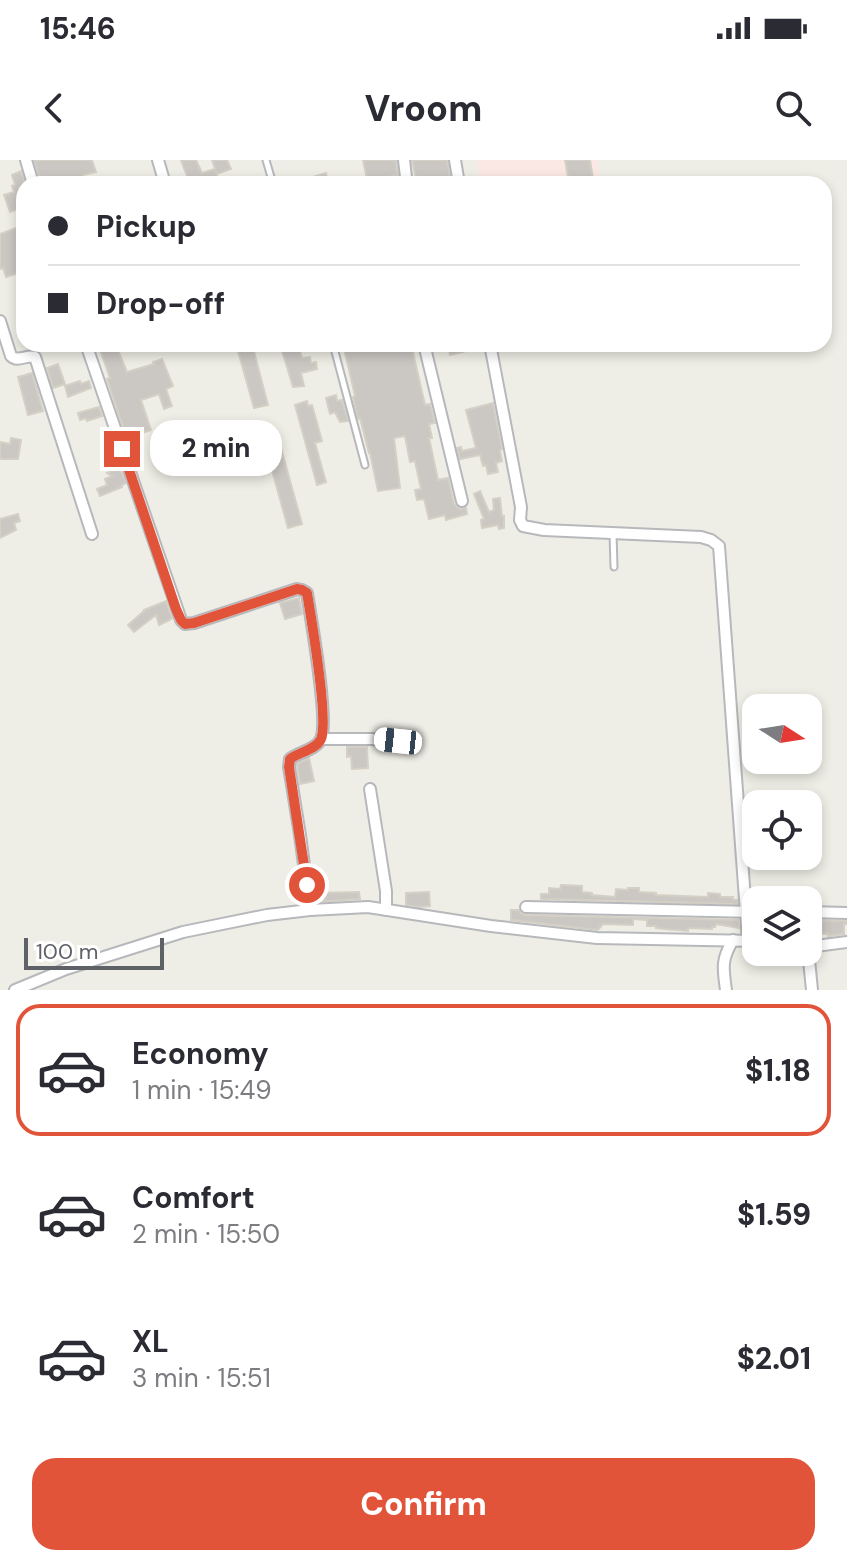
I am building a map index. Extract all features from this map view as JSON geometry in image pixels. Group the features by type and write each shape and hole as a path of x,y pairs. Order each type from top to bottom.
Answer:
{"street":[{"path":"0,321 11,356 17,359 35,357 92,534"},
{"path":"89,352 181,620 185,624 194,623 297,589 307,593 323,720 321,739 315,747 290,759 289,767 310,910"},
{"path":"426,352 462,501"},
{"path":"492,352 523,526 544,530 701,537 719,546 749,886"},
{"path":"321,739 398,741"},
{"path":"370,789 386,891 386,910"},
{"path":"15,990 66,969 183,932 267,915 310,910 368,907 597,938 742,940"},
{"path":"526,907 742,912"},
{"path":"822,912 847,913"},
{"path":"726,990 723,967 725,954 733,940"},
{"path":"822,946 847,942"},
{"path":"810,966 812,990"}],"lane":[{"path":"335,352 365,465"},
{"path":"613,532 614,567"}],"shaded area":[{"path":"476,160 598,160 600,176 479,176"}],"building":[{"path":"34,160 92,160 96,172 83,176 39,176"},
{"path":"181,160 196,160 202,173 215,169 212,160 227,160 231,169 217,174 216,171 217,176 187,176"},
{"path":"363,160 396,160 398,175 366,176"},
{"path":"412,160 447,160 450,176 415,176"},
{"path":"565,160 590,160 593,176 568,176"},
{"path":"21,171 23,176 16,176 16,210 10,212 4,195 14,192 12,175"},
{"path":"16,228 16,274 6,277 3,268 0,269 0,234"},
{"path":"101,352 119,352 127,372 162,359 173,386 166,389 172,406 164,409 159,394 141,400 151,430 127,439 107,379 110,378"},
{"path":"238,352 254,352 268,405 254,408"},
{"path":"282,352 300,352 302,358 310,357 311,363 316,362 317,369 301,373 304,386 293,387"},
{"path":"345,352 413,352 425,405 430,404 435,423 429,424 432,438 429,438 438,480 448,478 454,504 460,509 466,508 467,514 446,520 445,515 429,519 424,499 417,500 415,490 421,489 415,461 410,462 405,436 394,438 400,488 378,491 370,453 358,419"},
{"path":"58,364 65,384 53,388 47,368"},
{"path":"32,373 43,411 28,415 18,377"},
{"path":"80,381 81,384 89,381 91,388 68,397 65,386"},
{"path":"336,395 337,401 342,400 348,421 340,422 335,412 330,414 326,398"},
{"path":"307,401 308,406 312,405 322,441 315,443 326,482 317,485 295,405"},
{"path":"493,403 502,461 496,463 498,472 488,474 480,455 460,459 457,448 461,447 462,451 476,448 466,410"},
{"path":"99,407 102,416 80,420 78,413"},
{"path":"11,438 21,440 18,459 0,459 0,442 10,444"},
{"path":"279,441 302,524 288,528 265,445"},
{"path":"120,468 126,483 100,496 97,489 107,485 105,479 112,476 107,473"},
{"path":"480,491 489,512 494,510 493,499 500,498 504,528 499,529 498,525 482,528 481,520 484,519 474,494"},
{"path":"18,514 20,521 14,523 16,530 0,538 0,519"},
{"path":"299,598 302,614 285,619 280,603"},
{"path":"166,601 170,620 159,625 156,615 134,632 128,625 144,610"},
{"path":"347,747 367,747 368,768 352,769"},
{"path":"309,758 314,781 300,784 297,764"},
{"path":"561,885 582,886 582,892 615,897 616,889 628,888 639,888 639,892 656,895 708,897 708,893 720,894 720,897 733,897 737,904 541,899 541,894 549,894 549,888 560,889"},
{"path":"359,892 360,899 317,902 316,893"},
{"path":"429,892 430,906 406,905 406,893"},
{"path":"511,910 519,910 526,915 738,920 739,928 716,924 712,929 664,929 647,926 647,920 633,919 633,925 603,924 598,930 511,920"},
{"path":"822,920 847,921 844,934 822,934"}],"route":[{"path":"122,449 176,609 185,624 297,589 307,593 323,720 321,739 315,747 290,759 289,767 307,885"}]}
